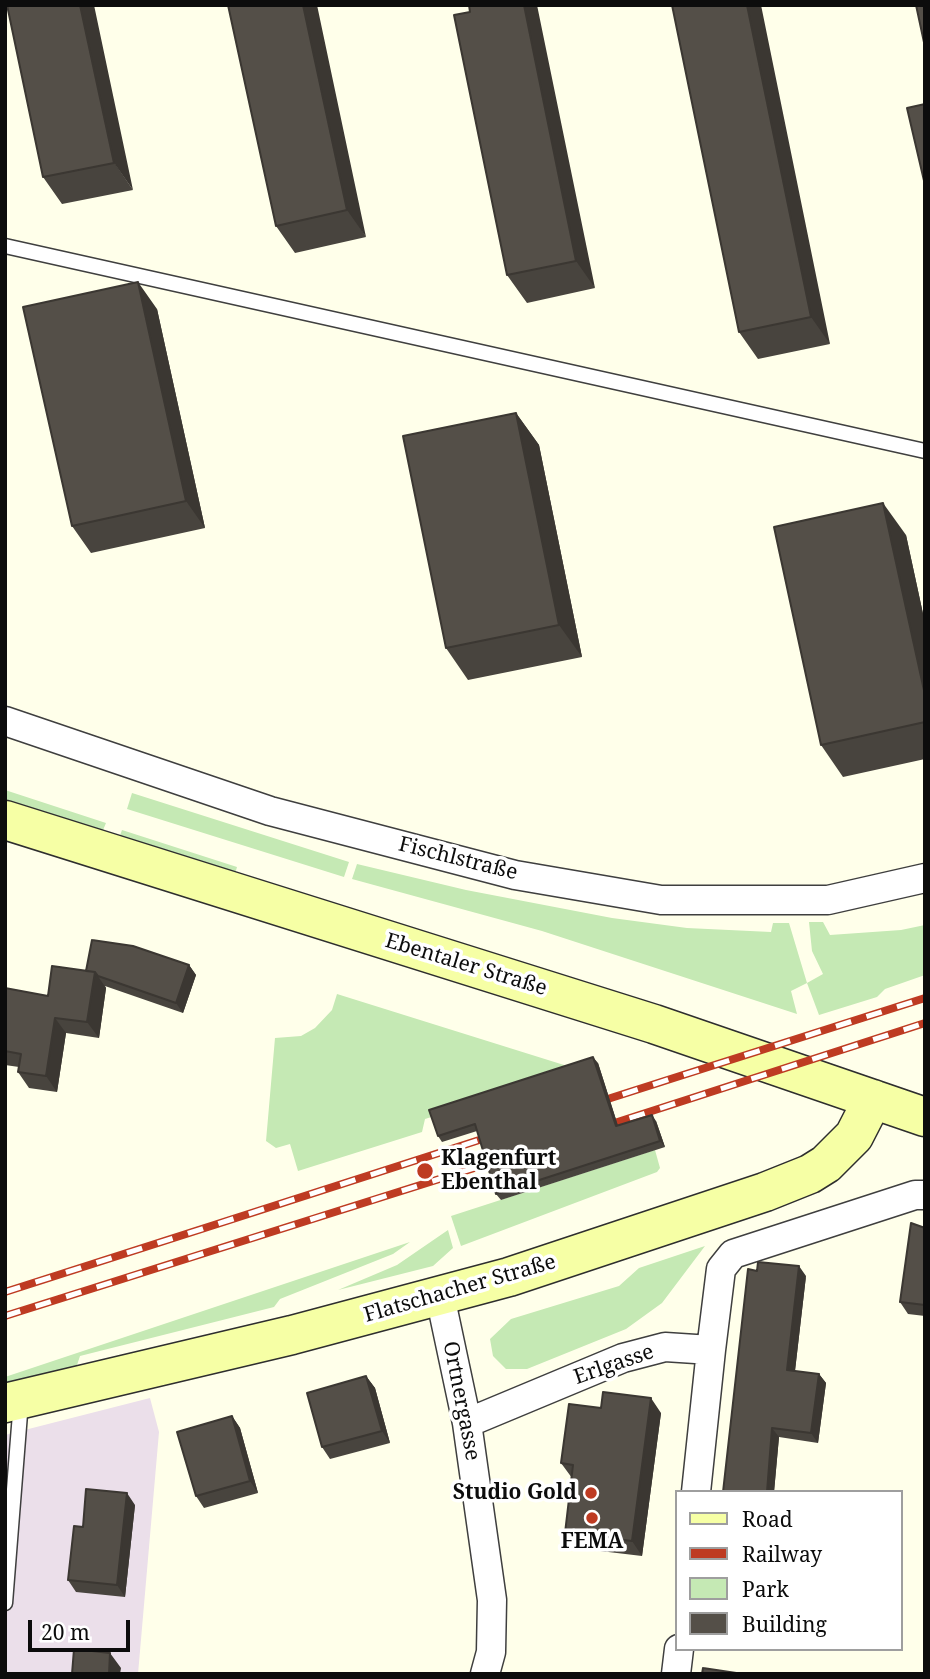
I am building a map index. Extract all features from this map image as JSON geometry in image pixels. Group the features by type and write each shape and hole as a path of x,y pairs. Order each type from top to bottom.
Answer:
{"main road":[{"name":"Ebentaler Straße","path":"5,820 513,979 925,1117"},
{"name":"Flatschacher Straße","path":"13,1401 292,1335 572,1258 810,1174 826,1164 854,1136 873,1099"}],"street":[{"name":"Fischlstraße","path":"5,722 270,811 515,875 661,900 828,900 925,878"},
{"path":"696,1490 721,1269 733,1254 915,1195 925,1195"},
{"name":"Ortnergasse","path":"440,1296 467,1423 492,1600 491,1651 485,1674"},
{"name":"Erlgasse","path":"467,1423 623,1357 665,1347 711,1350"},
{"path":"676,1674 679,1651"}],"lane":[{"path":"5,246 925,451"},
{"path":"5,1603 13,1401"}],"shaded area":[{"path":"150,1398 159,1432 138,1674 5,1674 5,1435"}],"green space":[{"path":"5,790 106,823 101,835 5,803"},
{"path":"132,793 349,862 344,877 127,809"},
{"path":"122,830 237,867 235,874 118,841"},
{"path":"357,864 466,890 612,918 687,928 771,932 773,923 789,923 807,983 791,991 797,1014 542,931 352,879"},
{"path":"809,922 823,922 830,935 901,930 925,925 925,975 885,989 877,997 819,1015 807,983 823,974 812,951"},
{"path":"337,994 580,1070 425,1119 422,1132 298,1171 290,1144 276,1148 266,1141 275,1038 301,1036 315,1028 332,1010"},
{"path":"655,1150 660,1168 657,1172 461,1246 451,1216"},
{"path":"448,1230 453,1248 433,1266 338,1290 397,1265"},
{"path":"410,1242 393,1254 280,1299 274,1307 80,1356 76,1368 5,1385 5,1377"},
{"path":"705,1246 662,1303 626,1329 527,1369 506,1369 493,1356 490,1339 511,1319 619,1286 639,1268"}],"building":[{"path":"7,5 80,5 114,163 43,177"},
{"path":"228,5 303,5 347,210 276,226"},
{"path":"469,5 524,5 576,261 507,275 454,15 470,12"},
{"path":"672,5 747,5 811,317 739,332"},
{"path":"916,5 925,5 925,47"},
{"path":"925,104 925,185 907,108"},
{"path":"138,282 186,501 72,526 23,307"},
{"path":"516,413 559,625 446,648 403,436"},
{"path":"883,503 925,695 925,722 821,745 774,527"},
{"path":"92,940 133,946 189,965 176,1003 86,971"},
{"path":"52,966 95,972 87,1022 55,1018 46,1076 18,1072 21,1054 5,1051 5,988 48,996"},
{"path":"593,1057 616,1126 652,1115 660,1141 496,1194 475,1124 438,1136 429,1110"},
{"path":"911,1223 925,1228 925,1305 900,1302"},
{"path":"758,1262 799,1266 787,1370 819,1374 811,1433 772,1428 767,1490 723,1490 748,1269 757,1271"},
{"path":"366,1376 382,1431 322,1447 307,1393"},
{"path":"603,1392 651,1398 632,1541 565,1533 573,1465 561,1463 569,1404 601,1408"},
{"path":"232,1416 250,1481 196,1496 177,1432"},
{"path":"86,1489 127,1493 117,1585 68,1580 74,1526 83,1527"},
{"path":"74,1649 110,1653 109,1674 72,1674"},
{"path":"703,1668 743,1674 702,1674"}],"railway":[{"path":"592,1104 925,998"},
{"path":"599,1128 925,1023"},
{"path":"5,1292 498,1134"},
{"path":"5,1316 506,1158"}],"place":[{"name":"Klagenfurt Ebenthal","path":"425,1171"},
{"name":"Studio Gold","path":"591,1493"},
{"name":"FEMA","path":"592,1518"}]}
